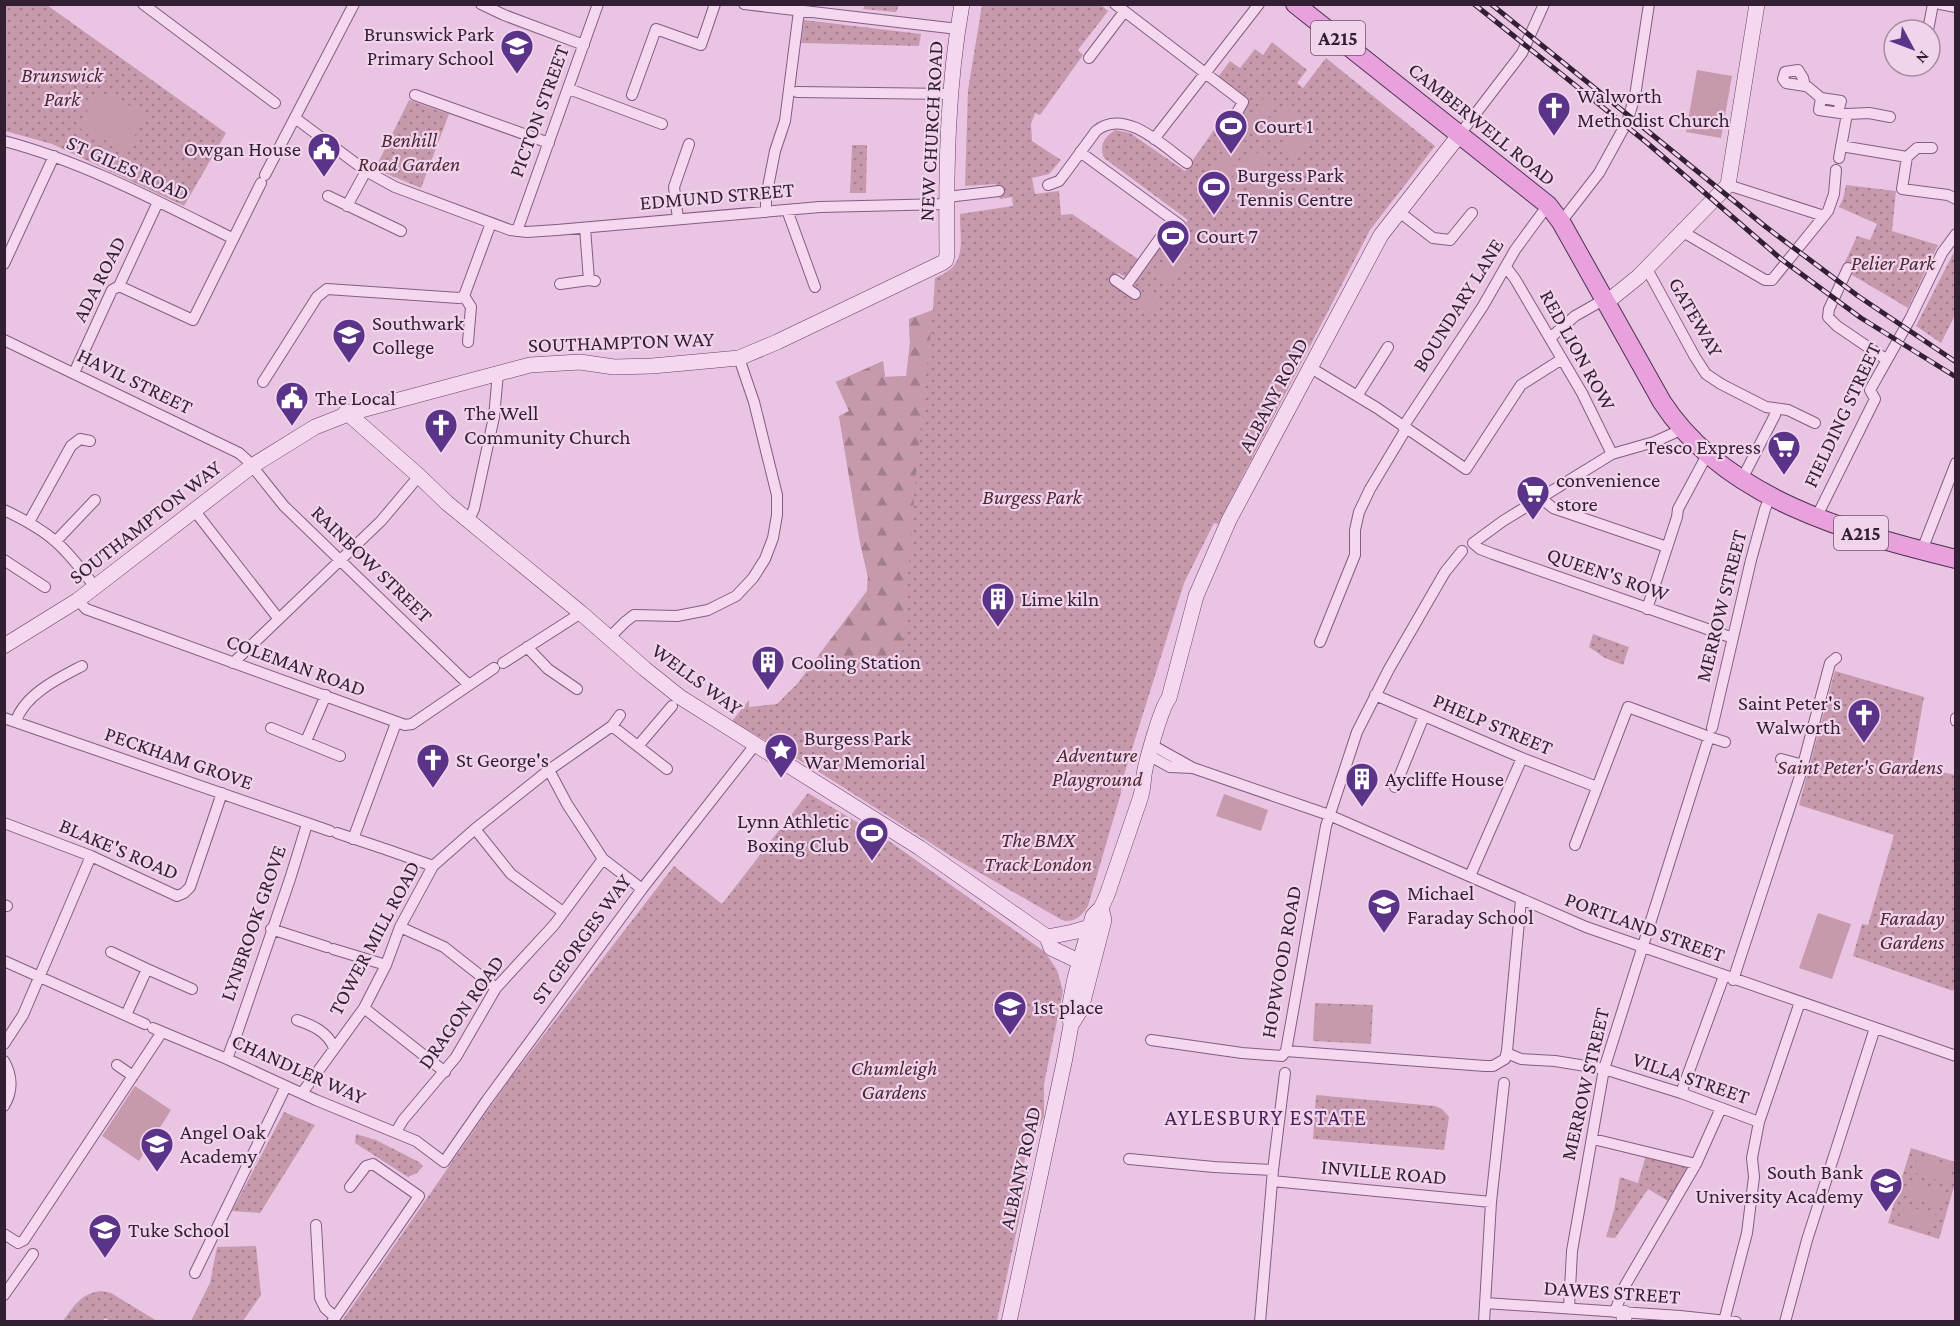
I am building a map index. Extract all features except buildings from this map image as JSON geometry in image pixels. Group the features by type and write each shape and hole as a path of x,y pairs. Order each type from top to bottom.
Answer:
{"main road":[{"name":"NEW CHURCH ROAD","path":"946,260 950,94 962,4"},
{"name":"CAMBERWELL ROAD","path":"1295,4 1548,205 1561,222 1662,402 1683,429"},
{"path":"1606,300 1647,269 1728,185 1757,4"},
{"name":"ALBANY ROAD","path":"1090,949 1090,927 1093,916 1101,908 1110,886 1144,786 1143,777 1155,752 1172,703 1169,698 1192,608 1205,571 1229,520 1375,247 1398,211 1460,134"},
{"name":"SOUTHAMPTON WAY","path":"4,646 78,600 194,510 249,463 315,427 350,415 530,365 580,362 624,367 739,358 946,260"},
{"name":"WELLS WAY","path":"350,415 468,521 680,697 1053,936 1090,949"},
{"name":"A215","path":"1683,429 1708,453 1744,480 1816,518 1887,541 1956,559"},
{"name":"ALBANY ROAD","path":"1009,1322 1071,1024 1081,1009 1085,965 1104,920 1101,908"},
{"path":"1053,936 1090,927"},
{"name":"WELLS WAY","path":"1053,936 1051,948 1085,965"}],"street":[{"path":"143,4 275,103"},
{"path":"119,286 193,320 232,238 354,4"},
{"path":"481,4 514,20 584,45"},
{"name":"PICTON STREET","path":"517,231 598,4"},
{"path":"632,95 656,29 701,45 715,4"},
{"path":"744,4 958,29"},
{"path":"1115,4 1244,102 1238,111"},
{"path":"1154,139 1259,4"},
{"path":"1460,134 1522,53 1544,4"},
{"path":"1561,222 1599,173 1628,122 1635,96 1649,4"},
{"path":"1940,4 1956,7"},
{"path":"766,212 766,198 775,151 785,121 799,11"},
{"path":"1089,58 1124,12"},
{"path":"1805,87 1821,98 1819,110 1869,113 1890,117"},
{"path":"569,89 662,124"},
{"path":"797,92 950,94"},
{"path":"416,95 549,143"},
{"path":"1839,158 1842,113"},
{"name":"EDMUND STREET","path":"295,118 366,171 395,187 517,231 585,228 787,210 947,200 999,191"},
{"path":"1048,185 1059,181 1096,131 1103,125 1113,123 1133,127 1154,139 1186,163"},
{"name":"ST GILES ROAD","path":"4,141 54,156 232,238"},
{"path":"678,219 674,187 689,144"},
{"path":"1841,146 1907,157"},
{"path":"1932,148 1917,148 1907,157 1902,189 1948,195 1956,199"},
{"path":"1080,152 1176,222 1125,287"},
{"path":"6,258 54,156"},
{"path":"347,206 366,171"},
{"path":"1683,232 1768,280 1776,276 1824,216 1832,203 1836,171"},
{"path":"1728,185 1824,216"},
{"path":"327,196 401,231"},
{"name":"ADA ROAD","path":"74,374 112,290 119,286 158,202"},
{"name":"BOUNDARY LANE","path":"1320,642 1355,555 1355,530 1359,512 1370,489 1404,428 1483,306 1515,250 1548,205"},
{"path":"787,210 815,286"},
{"path":"1398,211 1433,238 1450,240 1472,213"},
{"path":"464,296 491,223"},
{"path":"560,284 592,281 585,228"},
{"name":"FIELDING STREET","path":"1816,518 1875,399 1870,390 1910,319 1942,253 1956,234"},
{"name":"RED LION ROW","path":"1506,267 1582,393 1612,454"},
{"path":"1848,268 1829,309 1828,318 1887,360"},
{"name":"GATEWAY","path":"1647,269 1706,374 1766,407 1788,410 1815,423"},
{"path":"1115,280 1135,294"},
{"path":"263,382 317,297 327,289 459,298 464,296"},
{"path":"464,296 471,307 468,342"},
{"path":"1550,338 1575,316 1606,300"},
{"name":"HAVIL STREET","path":"4,340 238,453 249,463"},
{"path":"1357,396 1389,347"},
{"path":"609,638 634,615 677,616 708,610 736,596 753,578 765,559 773,538 777,515 777,495 754,402 739,358"},
{"path":"1311,368 1466,469 1521,385 1562,359"},
{"path":"468,521 474,509 494,417 498,373"},
{"path":"1744,480 1775,415"},
{"path":"1667,547 1553,508 1541,498 1612,454 1654,442 1683,429"},
{"path":"29,522 71,446 80,440 90,441"},
{"path":"1647,609 1681,502 1708,453"},
{"name":"RAINBOW STREET","path":"249,463 284,506 469,685"},
{"path":"1922,550 1956,463"},
{"path":"233,663 381,521 419,476"},
{"name":"MERROW STREET","path":"1569,1308 1572,1251 1604,1069 1710,733 1750,560 1771,495"},
{"name":"QUEEN'S ROW","path":"1541,498 1473,543 1480,549 1493,554 1733,638"},
{"path":"57,540 95,500"},
{"path":"4,510 29,522 57,540 95,587"},
{"path":"194,510 278,618"},
{"name":"HOPWOOD ROAD","path":"1151,1040 1262,1055 1282,1056 1286,1051 1310,909 1329,815 1357,732 1375,695 1445,572 1462,551"},
{"path":"4,560 45,587"},
{"name":"COLEMAN ROAD","path":"78,600 86,609 326,695 396,723"},
{"path":"353,839 396,723 412,724 498,665 581,613"},
{"path":"527,647 548,669 577,689"},
{"path":"1681,1093 1728,978 1803,765 1830,663 1836,658"},
{"path":"16,721 29,702 49,684 82,666"},
{"path":"306,741 326,695"},
{"name":"PHELP STREET","path":"1375,695 1522,758 1597,787"},
{"path":"638,746 672,706"},
{"path":"1575,845 1628,707 1710,733 1725,742"},
{"name":"TOWER MILL ROAD","path":"302,1093 364,1008 386,965 400,927 433,866 549,770 612,726 620,715"},
{"path":"1395,787 1424,716"},
{"name":"PECKHAM GROVE","path":"4,718 433,866"},
{"path":"612,726 667,769"},
{"path":"271,728 340,756"},
{"name":"ST GEORGES WAY","path":"447,1159 487,1100 642,889 755,745"},
{"name":"PORTLAND STREET","path":"1155,752 1193,768 1329,815 1521,900 1641,948 1956,1056"},
{"path":"1470,876 1522,758"},
{"path":"1781,759 1803,765"},
{"path":"549,770 567,804 603,859 642,889"},
{"name":"BLAKE'S ROAD","path":"4,823 91,856 177,896 190,887 222,793"},
{"name":"LYNBROOK GROVE","path":"227,1059 308,824"},
{"path":"475,829 511,874 563,912"},
{"path":"4,1044 21,1021 91,856"},
{"name":"DRAGON ROAD","path":"396,1132 403,1120 445,1072 468,1038 496,988 563,912 603,859"},
{"path":"1286,1051 1485,1066 1498,1064 1505,1059 1507,1051 1521,900"},
{"path":"400,927 444,947 496,988"},
{"path":"271,929 386,965"},
{"path":"111,952 192,989"},
{"name":"CHANDLER WAY","path":"4,961 428,1148 434,1147 447,1159"},
{"path":"126,1015 147,969"},
{"path":"1724,1321 1747,1233 1754,1177 1752,1158 1759,1122 1800,1002"},
{"path":"364,1008 445,1072"},
{"name":"TOWER MILL ROAD","path":"297,1020 311,1024 331,1038 334,1048"},
{"path":"4,1234 18,1243 24,1240 133,1076 153,1028"},
{"path":"1785,1322 1807,1240 1875,1028"},
{"name":"VILLA STREET","path":"1507,1051 1521,1059 1604,1069 1681,1093 1759,1122"},
{"path":"4,1061 10,1073 12,1086 10,1096 4,1106"},
{"path":"117,1065 133,1076"},
{"path":"1260,1322 1273,1170 1285,1073"},
{"path":"1484,1322 1491,1202 1504,1083"},
{"path":"195,1273 286,1086"},
{"path":"1621,1316 1623,1289 1696,1164 1721,1108"},
{"path":"1593,1139 1696,1164"},
{"path":"1130,1159 1273,1170"},
{"path":"316,1225 320,1298 334,1319 419,1196 373,1164 366,1166 350,1186"},
{"name":"INVILLE ROAD","path":"1272,1181 1491,1202"},
{"path":"4,1295 33,1254"},
{"name":"DAWES STREET","path":"1485,1303 1569,1308 1621,1316 1680,1316 1736,1322"}],"green space":[{"path":"865,4 899,5 896,12 863,9"},
{"name":"Brunswick Park","path":"4,5 47,5 226,133 184,206 52,144 5,131"},
{"name":"Burgess Park","path":"982,5 1101,5 1108,11 1078,50 1083,55 1040,115 1035,113 1031,124 1032,141 1061,160 1049,174 1032,178 1035,194 1059,191 1061,215 1072,214 1138,259 1125,277 1118,273 1111,283 1133,299 1139,290 1133,286 1173,228 1179,232 1188,220 1104,158 1102,149 1104,142 1115,130 1130,133 1185,171 1226,113 1235,121 1249,102 1218,77 1230,61 1240,68 1255,49 1263,55 1272,42 1307,70 1297,83 1303,88 1326,58 1435,146 1370,230 1218,524 1214,523 1184,583 1122,781 1121,793 1088,906 1081,916 1074,920 1062,920 954,858 816,770 732,721 749,700 749,707 777,704 797,684 867,591 868,577 839,416 849,411 836,382 883,361 885,377 907,376 910,343 909,319 933,310 935,278 953,267 960,252 960,214 1013,206 1012,197 1000,199 996,184 965,186 968,90"},
{"path":"804,20 921,34 919,46 801,43"},
{"path":"1697,70 1732,76 1721,138 1686,132"},
{"path":"97,90 145,113 128,151 79,128"},
{"path":"1267,94 1279,104 1258,132 1245,122"},
{"name":"Benhill Road Garden","path":"409,100 449,114 421,188 375,169"},
{"path":"1285,108 1298,118 1276,146 1264,136"},
{"path":"1303,122 1316,132 1294,160 1282,150"},
{"name":"Court 1","path":"1235,136 1248,146 1227,174 1214,164"},
{"path":"852,145 867,145 866,193 850,193"},
{"path":"1253,150 1266,159 1245,187 1232,178"},
{"path":"1272,164 1285,173 1264,202 1251,192"},
{"name":"Pelier Park","path":"1846,185 1896,191 1892,231 1938,245 1908,308 1842,269 1857,236 1870,240 1877,224 1839,207"},
{"name":"Court 7","path":"1176,246 1190,256 1170,284 1156,275"},
{"path":"1955,250 1955,315 1941,343 1916,326"},
{"path":"1145,291 1158,301 1148,315 1135,306"},
{"path":"933,310 916,472 902,652 879,669 866,663 863,672 853,678 842,661 816,678 809,669 867,591 868,577 839,416 849,411 836,382 883,361 885,377 906,376 910,343 909,319"},
{"path":"1593,634 1629,647 1623,665 1605,658 1589,647"},
{"path":"1835,671 1924,697 1912,765 1955,775 1956,983 1953,991 1853,956 1862,924 1868,925 1894,835 1799,805"},
{"name":"Chumleigh Gardens","path":"808,793 892,843 1045,952 1057,970 1063,991 1044,1084 1044,1116 1031,1138 1027,1138 1024,1166 1028,1168 1026,1188 997,1321 342,1321 506,1084 674,866 722,904"},
{"path":"1224,794 1268,810 1261,831 1216,816"},
{"path":"1818,913 1851,924 1832,979 1799,968"},
{"path":"1315,1003 1373,1005 1371,1044 1313,1041"},
{"path":"1317,1005 1371,1008 1369,1042 1315,1040"},
{"path":"135,1086 171,1110 139,1161 102,1136"},
{"path":"1316,1095 1435,1106 1442,1109 1449,1117 1444,1150 1313,1139"},
{"path":"284,1112 315,1125 260,1213 232,1211"},
{"path":"356,1134 376,1140 423,1166 417,1173 408,1177 355,1143"},
{"path":"1911,1148 1955,1162 1955,1183 1939,1239 1888,1223"},
{"path":"1646,1155 1688,1165 1691,1169 1668,1201 1648,1189 1615,1238 1606,1237 1620,1177 1638,1183"},
{"path":"1918,1156 1952,1167 1947,1183 1913,1172"},
{"path":"1910,1180 1944,1191 1939,1207 1905,1196"},
{"path":"1903,1205 1937,1215 1932,1231 1898,1220"},
{"path":"256,1246 261,1295 243,1321 191,1321 210,1283 217,1247"},
{"path":"101,1291 111,1293 157,1321 111,1321 105,1318 102,1321 63,1321 83,1298"}],"railway":[{"path":"1474,4 1646,142 1781,259 1861,318 1956,377"},
{"path":"1491,4 1766,227 1858,296 1956,362"}],"place":[{"name":"Brunswick Park Primary School","path":"517,75"},
{"name":"Walworth Methodist Church","path":"1554,137"},
{"name":"Court 1","path":"1231,155"},
{"name":"Owgan House","path":"324,178"},
{"name":"Burgess Park Tennis Centre","path":"1214,216"},
{"name":"Court 7","path":"1173,265"},
{"name":"Southwark College","path":"349,364"},
{"name":"The Local","path":"292,427"},
{"name":"The Well Community Church","path":"441,454"},
{"name":"Tesco Express","path":"1784,476"},
{"name":"convenience store","path":"1533,521"},
{"name":"Lime kiln","path":"998,628"},
{"name":"Cooling Station","path":"768,691"},
{"name":"Saint Peter's Walworth","path":"1864,744"},
{"name":"Burgess Park War Memorial","path":"781,779"},
{"name":"St George's","path":"433,789"},
{"name":"Aycliffe House","path":"1362,808"},
{"name":"Lynn Athletic Boxing Club","path":"872,862"},
{"name":"Michael Faraday School","path":"1384,934"},
{"name":"1st place","path":"1010,1036"},
{"name":"Angel Oak Academy","path":"157,1173"},
{"name":"South Bank University Academy","path":"1886,1213"},
{"name":"Tuke School","path":"105,1259"}],"district":[{"name":"AYLESBURY ESTATE","path":"1266,1117"}],"park label":[{"name":"Adventure Playground","path":"1097,767"},
{"name":"Saint Peter's Gardens","path":"1860,767"},
{"name":"The BMX Track London","path":"1038,852"},
{"name":"Faraday Gardens","path":"1912,930"}]}
